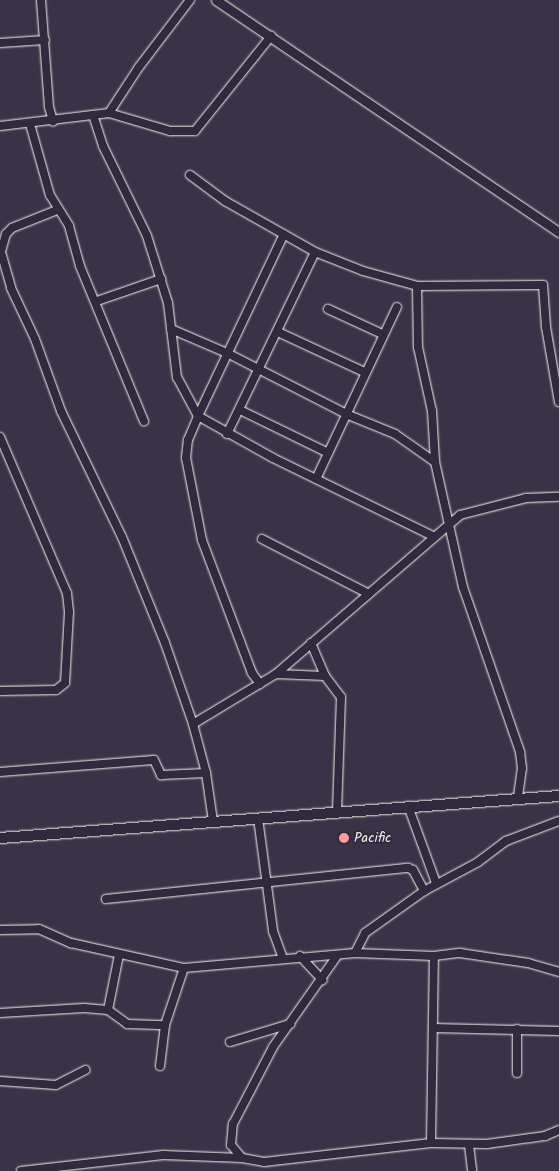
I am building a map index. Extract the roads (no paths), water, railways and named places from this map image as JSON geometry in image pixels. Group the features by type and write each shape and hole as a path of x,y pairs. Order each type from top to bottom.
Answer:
{"main road":[{"path":"0,838 559,796"}],"street":[{"path":"41,0 49,107 53,121"},
{"path":"109,113 139,67 190,0"},
{"path":"216,0 559,232"},
{"path":"0,126 30,124 109,113 170,131 195,131 271,36"},
{"path":"0,43 45,40"},
{"path":"93,115 104,146 147,236 161,278 171,329 177,377 198,416 227,434 433,536"},
{"path":"30,124 42,171 57,210 69,226 80,266 97,301 144,421"},
{"path":"190,175 225,201 316,252 363,271 417,286 542,285 546,327 558,380 559,402"},
{"path":"57,210 12,228 6,234 1,252 11,288 35,339 61,411 122,537 193,724 206,773 213,821"},
{"path":"260,684 252,673 202,540 186,458 188,440 198,416 229,354 284,234"},
{"path":"227,434 260,370 316,252"},
{"path":"97,301 161,278"},
{"path":"417,286 418,347 432,411 435,462 463,587 520,752 522,768 518,798"},
{"path":"316,479 382,334 397,308"},
{"path":"328,309 382,334"},
{"path":"171,329 229,354 346,414 396,434 435,462"},
{"path":"278,332 364,372"},
{"path":"240,410 328,452"},
{"path":"0,437 67,594 69,612 65,683 56,690 0,691"},
{"path":"193,724 276,674 433,536 460,516 475,510 526,498 559,497"},
{"path":"262,539 369,594"},
{"path":"311,643 325,676 341,697 337,812"},
{"path":"276,674 325,676"},
{"path":"0,772 154,760 161,775 206,773"},
{"path":"408,806 436,883"},
{"path":"258,818 273,931 283,958"},
{"path":"355,953 365,933 436,883 478,862 506,841 559,822"},
{"path":"106,899 266,885 302,877 408,868 413,870 424,891"},
{"path":"0,930 39,929 71,943 184,968 300,956 337,956 355,953 434,956 460,953 528,963 559,972"},
{"path":"108,1010 119,955"},
{"path":"300,956 322,980"},
{"path":"242,1158 231,1145 230,1129 273,1047 322,980 337,956"},
{"path":"431,1143 434,956"},
{"path":"160,1066 165,1025 184,968"},
{"path":"0,1013 84,1008 108,1010 127,1024 165,1025"},
{"path":"230,1042 290,1024"},
{"path":"433,1028 559,1031"},
{"path":"516,1073 517,1029"},
{"path":"0,1080 56,1085 85,1070"},
{"path":"21,1171 163,1155 242,1158 264,1162 431,1143 469,1145 545,1136 559,1130"},
{"path":"469,1145 472,1171"},
{"path":"263,1171 264,1162"}],"place":[{"name":"Pacific","path":"344,838"}]}
